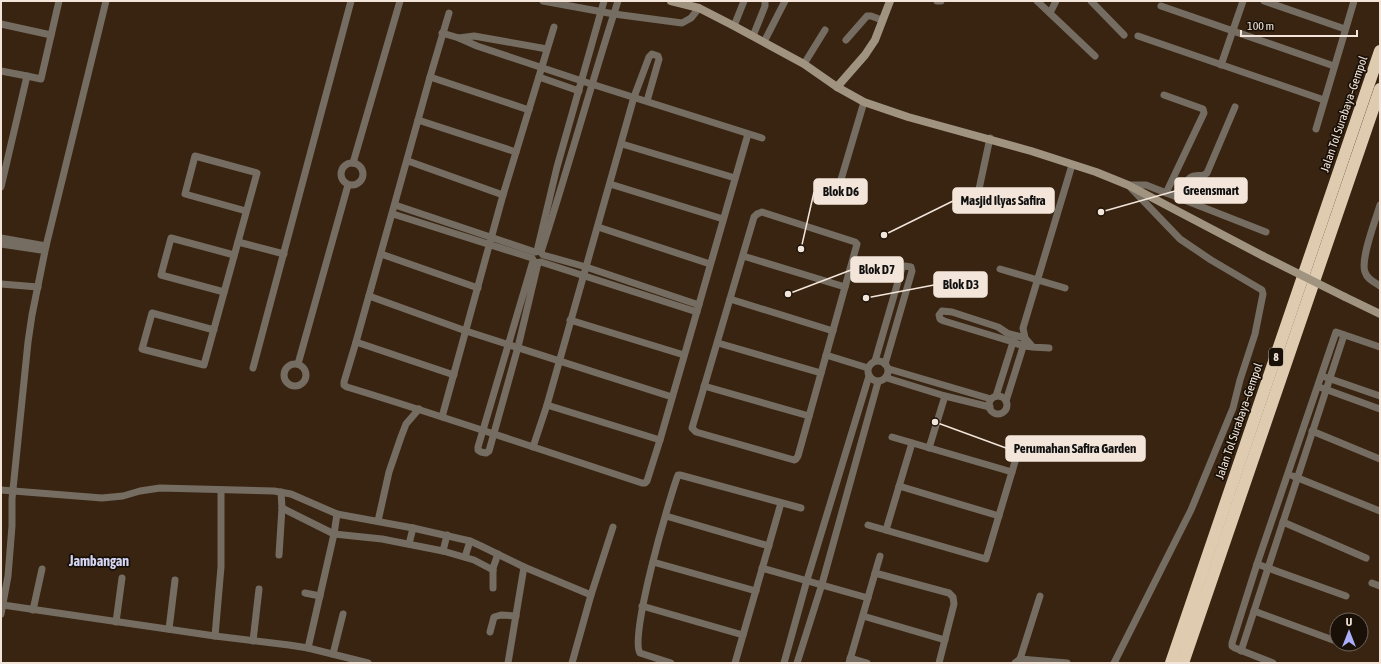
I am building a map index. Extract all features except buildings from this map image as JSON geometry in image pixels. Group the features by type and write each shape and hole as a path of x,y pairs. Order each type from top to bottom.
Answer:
{"highway":[{"name":"Jalan Tol Surabaya–Gempol","path":"1171,663 1380,51"},
{"name":"8","path":"1183,663 1380,88"}],"street":[{"path":"1,71 41,79 58,1"},
{"path":"1,614 3,605 4,575 12,526 12,503 28,342 46,248 106,1"},
{"path":"253,368 351,1"},
{"path":"353,163 400,1"},
{"path":"543,1 600,12 682,23 691,18 699,8"},
{"path":"604,1 557,167 538,257 518,347 488,452 481,452 478,448 508,344 538,257 567,170 618,1"},
{"path":"671,1 699,8 734,26 804,64 837,87 864,102 908,117 990,138 1128,185 1263,256 1380,314"},
{"path":"734,26 744,1"},
{"path":"753,36 765,6 765,1"},
{"path":"764,42 785,1"},
{"path":"837,87 865,55 874,40 890,1"},
{"path":"1037,1 1095,56"},
{"path":"1050,13 1056,1"},
{"path":"1091,1 1124,35"},
{"path":"1221,65 1243,1"},
{"path":"1264,1 1345,29"},
{"path":"1316,128 1354,1"},
{"path":"1161,6 1334,66"},
{"path":"449,13 442,33 408,161 344,386 419,408 483,431 644,484 647,481 660,440 748,134"},
{"path":"846,40 865,17 871,16 882,20"},
{"path":"1,24 51,35"},
{"path":"442,417 503,195 554,27"},
{"path":"804,64 824,30"},
{"path":"442,33 592,84 762,138"},
{"path":"459,38 474,36 547,49"},
{"path":"1138,36 1324,100"},
{"path":"533,447 547,405 570,320 622,144 634,97 650,55 658,56 659,59 647,101"},
{"path":"1,187 27,76"},
{"path":"430,77 529,110"},
{"path":"539,77 579,91"},
{"path":"1164,95 1197,106 1203,109 1204,113 1166,193"},
{"path":"840,183 864,102"},
{"path":"1180,199 1186,182 1190,178 1207,173 1235,107"},
{"path":"418,120 516,152"},
{"path":"976,203 990,138"},
{"path":"622,144 735,178"},
{"path":"214,330 152,313 142,349 204,365 214,330 257,173 195,156 184,194 246,211"},
{"path":"408,161 503,195"},
{"path":"353,163 362,168 363,174 359,183 354,185 344,182 341,174 344,166 353,163"},
{"path":"990,408 989,403 993,398 1014,339 1023,328 1072,165"},
{"path":"557,167 567,170"},
{"path":"298,364 348,184"},
{"path":"610,184 723,219"},
{"path":"1128,185 1146,185 1266,232"},
{"path":"1114,663 1191,510 1233,408 1240,380 1255,334 1263,294 1262,290 1211,260 1180,239 1128,185"},
{"path":"395,205 492,237 584,276 697,312"},
{"path":"1380,205 1366,252 1364,265 1367,277 1380,286"},
{"path":"762,212 855,242 857,246 797,458 794,460 693,430 692,427 743,256 754,217 762,212"},
{"path":"393,214 489,245 586,267 699,305"},
{"path":"452,232 455,224"},
{"path":"598,227 710,264"},
{"path":"1,238 46,248"},
{"path":"224,292 161,275 171,238 234,255"},
{"path":"238,242 284,254"},
{"path":"1,244 46,248"},
{"path":"381,254 478,288"},
{"path":"743,256 845,287"},
{"path":"784,663 807,580 869,376 868,368 875,361 902,268 905,266 911,267 912,271 887,366 887,378 878,382 869,376"},
{"path":"1000,269 1065,288"},
{"path":"1,284 38,287"},
{"path":"369,296 466,331 672,397"},
{"path":"730,299 833,331"},
{"path":"1025,338 1014,339 944,321 940,319 939,316 942,311 952,312 998,327 1007,333 1014,339 1023,347 1032,346 1049,348"},
{"path":"570,320 684,355"},
{"path":"887,378 990,408 996,414 1000,414 1006,409 1006,401 1023,347 1025,338 1023,328"},
{"path":"1273,663 1241,651 1233,647 1232,643 1320,375 1336,333 1380,347"},
{"path":"1241,651 1344,335"},
{"path":"1025,338 1032,346"},
{"path":"356,342 454,375"},
{"path":"718,343 821,373"},
{"path":"826,355 868,368"},
{"path":"875,361 993,398 1000,396 1006,401"},
{"path":"1320,375 1380,396"},
{"path":"797,663 822,584 878,382"},
{"path":"704,386 809,416"},
{"path":"1317,386 1380,409"},
{"path":"929,448 945,396"},
{"path":"547,405 660,440"},
{"path":"378,521 389,472 401,437 406,424 419,408"},
{"path":"1312,431 1380,459"},
{"path":"892,437 1012,472"},
{"path":"886,530 912,443"},
{"path":"868,525 986,559 1017,455"},
{"path":"1287,474 1380,511"},
{"path":"671,663 639,653 638,645 642,606 677,476 679,475 801,508"},
{"path":"899,486 999,516"},
{"path":"1,490 102,498 123,496 140,490 160,488 221,498 282,500 334,532 445,544 467,550 498,554 524,567 592,595"},
{"path":"282,500 291,494 336,518 378,521 413,528 445,544 467,550 481,562 494,566"},
{"path":"215,636 220,567 221,498"},
{"path":"279,555 282,500"},
{"path":"735,663 781,503"},
{"path":"666,516 769,546"},
{"path":"308,648 336,518"},
{"path":"1283,522 1366,558"},
{"path":"572,663 613,527"},
{"path":"410,540 413,528"},
{"path":"493,588 494,566 498,554"},
{"path":"867,663 849,661 880,556"},
{"path":"653,562 756,591"},
{"path":"1257,564 1346,596"},
{"path":"508,663 524,567"},
{"path":"762,568 868,598"},
{"path":"33,610 42,569"},
{"path":"875,573 952,595 954,604 939,663"},
{"path":"116,622 122,578"},
{"path":"169,629 175,580"},
{"path":"1372,583 1380,586"},
{"path":"252,641 259,589"},
{"path":"305,593 320,596"},
{"path":"1040,596 1018,661 1067,663"},
{"path":"3,605 308,648 368,663"},
{"path":"642,606 743,635"},
{"path":"1254,611 1329,639"},
{"path":"333,654 343,614"},
{"path":"490,632 494,617 504,615 516,616"},
{"path":"863,616 945,640"}],"place":[{"name":"Greensmart","path":"1101,212"},
{"name":"Masjid Ilyas Safira","path":"884,235"},
{"name":"Blok D6","path":"801,249"},
{"name":"Blok D7","path":"788,294"},
{"name":"Blok D3","path":"866,298"},
{"name":"Perumahan Safira Garden","path":"935,422"}],"district":[{"name":"Jambangan","path":"99,561"}]}
